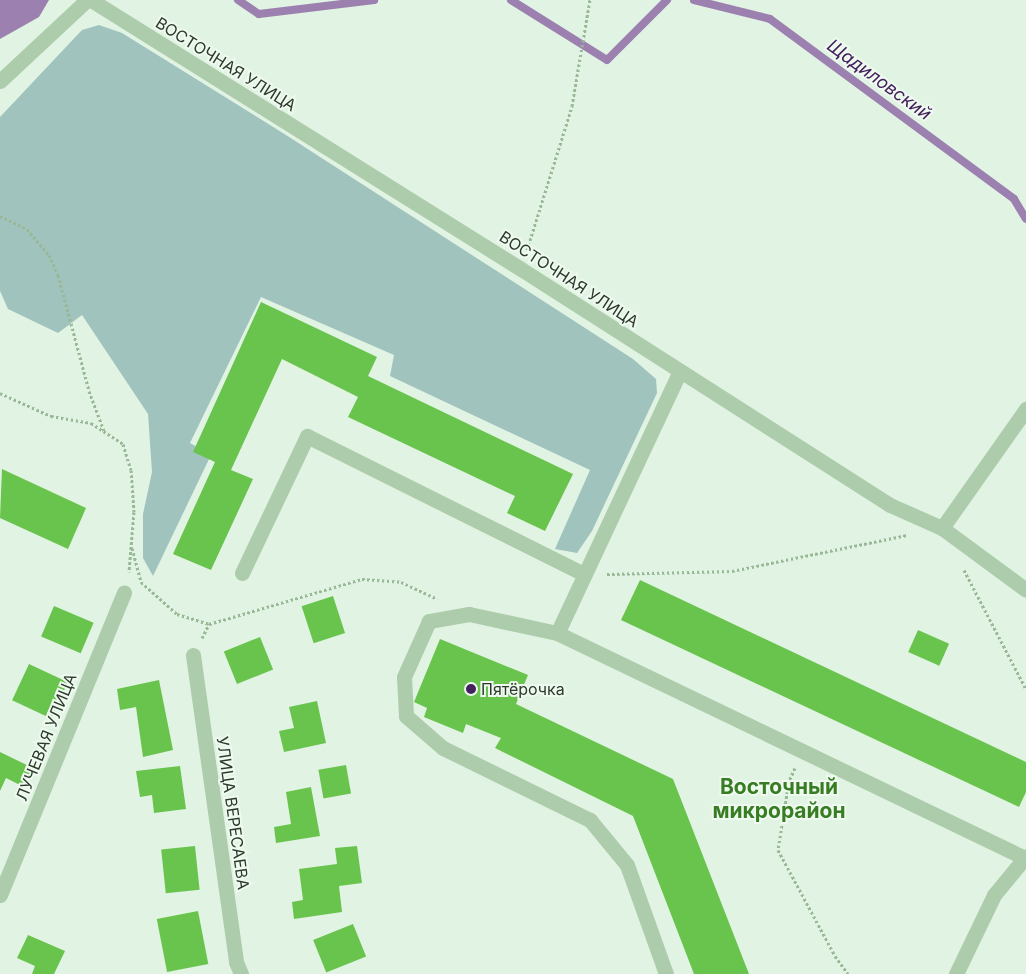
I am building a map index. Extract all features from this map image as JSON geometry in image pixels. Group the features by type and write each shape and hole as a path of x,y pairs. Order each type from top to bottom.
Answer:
{"street":[{"path":"0,82 87,0"},
{"name":"ВОСТОЧНАЯ УЛИЦА","path":"91,0 521,269 890,505 942,528 1026,590"},
{"path":"557,633 680,372"},
{"path":"942,528 1026,409"},
{"path":"242,573 307,436 584,574"},
{"name":"ЛУЧЕВАЯ УЛИЦА","path":"0,894 124,592"},
{"path":"666,974 627,865 590,820 442,748 406,716 404,677 429,621 469,614 557,633 1026,857 994,895 956,974"},
{"name":"УЛИЦА ВЕРЕСАЕВА","path":"192,655 236,962 241,974"}],"path":[{"path":"521,269 572,106 590,0"},
{"path":"0,216 27,229 48,255 58,275 89,391 104,432"},
{"path":"0,393 51,416 90,423 123,444 131,470 134,512 124,592"},
{"path":"584,574 732,571 942,528"},
{"path":"131,546 141,582 177,614 209,624 362,579 401,582 469,614"},
{"path":"959,562 1026,690"},
{"path":"192,655 209,624"},
{"path":"803,751 789,781 778,850 835,956 848,974"}],"shaded area":[{"path":"0,0 49,0 39,17 0,39"},
{"path":"99,25 122,33 286,135 633,359 656,379 657,393 592,531 577,553 555,549 590,470 390,376 394,355 261,297 190,443 211,455 153,576 143,558 143,514 152,472 148,414 82,315 58,333 8,309 0,291 0,117 82,30"}],"building":[{"path":"261,302 377,357 368,376 573,474 545,531 507,513 515,496 348,417 358,397 282,359 231,470 253,479 211,570 173,554 215,462 193,452"},
{"path":"2,469 86,508 68,549 0,518"},
{"path":"640,580 1026,762 1026,792 1019,807 621,620"},
{"path":"333,596 345,633 314,643 302,606"},
{"path":"54,606 94,623 81,653 41,636"},
{"path":"918,630 949,644 939,666 908,652"},
{"path":"260,637 273,669 237,684 224,652"},
{"path":"440,639 528,675 516,704 673,779 749,974 694,974 633,816 495,748 501,738 466,724 463,733 424,717 427,708 414,702"},
{"path":"29,664 68,682 51,718 12,700"},
{"path":"159,680 173,750 143,757 136,707 120,710 117,689"},
{"path":"317,701 326,743 284,752 279,731 294,728 289,707"},
{"path":"0,752 33,768 24,787 6,778 0,791"},
{"path":"346,765 351,794 323,798 318,770"},
{"path":"180,766 186,809 154,813 152,795 140,797 136,771"},
{"path":"311,787 320,836 276,843 274,827 291,824 286,792"},
{"path":"195,846 200,890 166,893 161,850"},
{"path":"357,846 362,883 339,886 342,912 294,919 292,902 303,900 299,869 337,864 335,848"},
{"path":"198,911 208,964 167,972 157,919"},
{"path":"353,924 366,956 326,973 313,940"},
{"path":"28,935 65,951 54,974 32,974 35,966 17,958"}],"waterway":[{"name":"Щадиловский","path":"238,0 259,14 374,0"},
{"name":"Щадиловский","path":"511,0 607,60 667,0"},
{"name":"Щадиловский","path":"694,0 770,19 1014,199 1026,219"}],"place":[{"name":"Пятёрочка","path":"471,689"}],"district":[{"name":"Восточный микрорайон","path":"779,799"}]}
